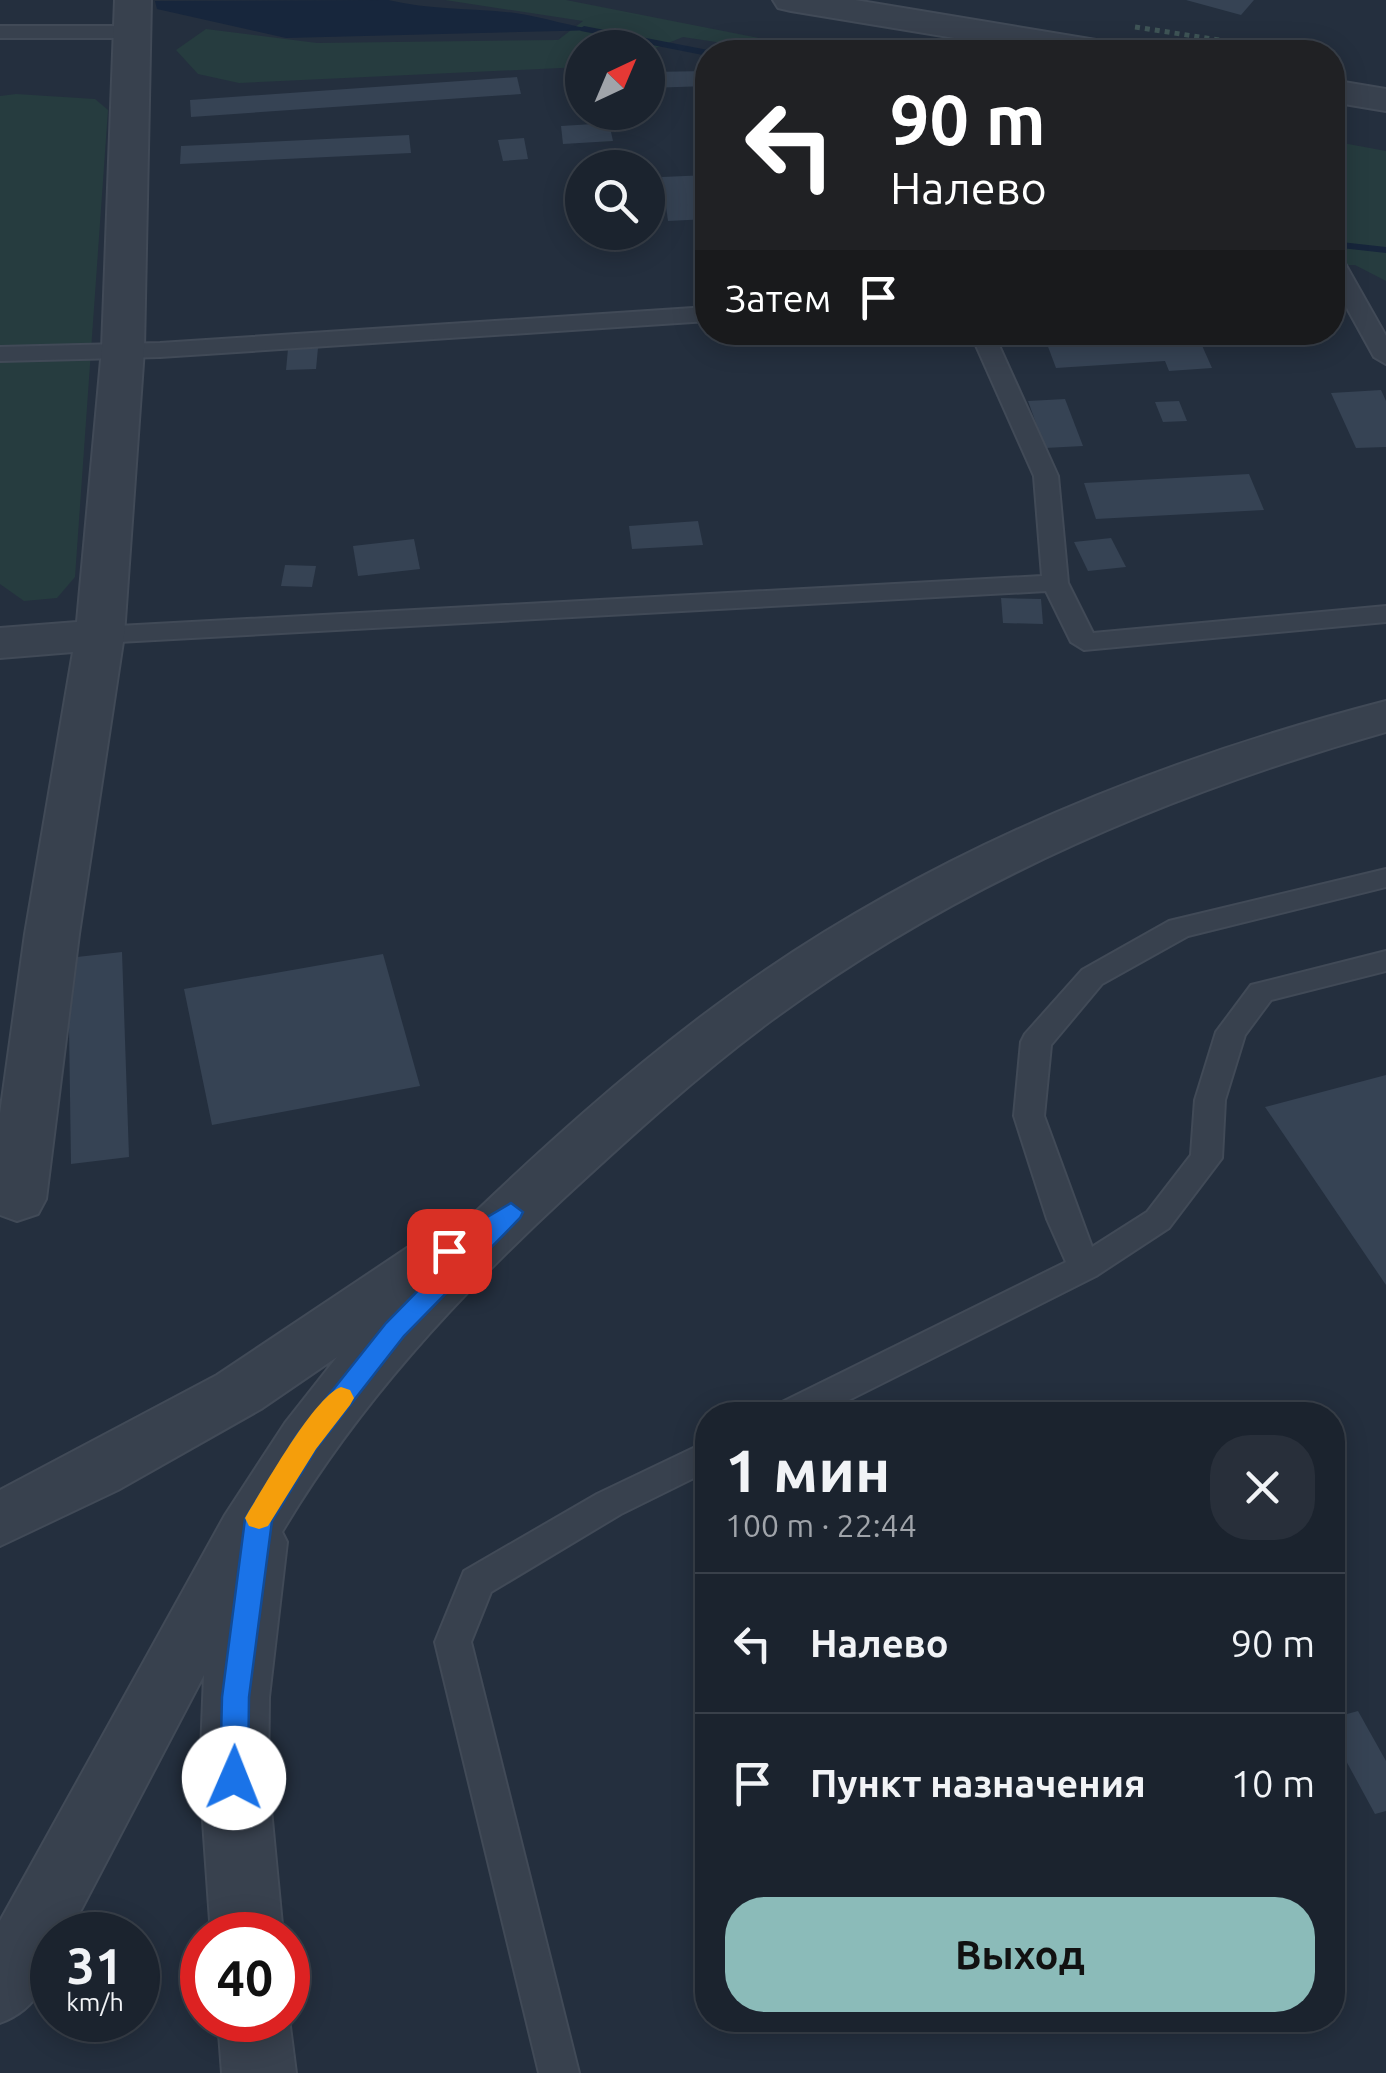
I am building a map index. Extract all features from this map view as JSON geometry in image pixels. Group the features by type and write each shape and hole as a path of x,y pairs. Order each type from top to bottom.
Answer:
{"street":[{"path":"791,0 1030,40"},
{"path":"17,1199 52,934 100,635 123,349 132,16"},
{"path":"1345,93 1386,100"},
{"path":"0,642 100,635"},
{"path":"0,1990 222,1578 306,1442 395,1330 511,1212 624,1111 753,1006 858,936 947,885 1066,826 1190,774 1386,716"},
{"path":"0,1520 126,1456 239,1392 386,1291 511,1212"},
{"path":"245,1912 234,1778 236,1697 258,1519"},
{"path":"257,2042 259,2073"}],"lane":[{"path":"0,32 132,16"},
{"path":"1345,283 1386,357"},
{"path":"0,354 695,315"},
{"path":"987,345 1046,476 1055,584 1084,642 1386,614"},
{"path":"100,635 1055,584"},
{"path":"1085,1267 1063,1220 1029,1116 1036,1042 1092,977 1179,928 1386,878"},
{"path":"814,1402 1085,1267 1158,1220 1206,1158 1210,1100 1232,1032 1261,992 1386,961"},
{"path":"559,2073 453,1642 477,1582 609,1504 695,1461"}],"green space":[{"path":"445,0 566,0 769,40 683,37 665,44 665,30 571,30 583,21"},
{"path":"206,29 317,43 558,40 565,35 565,68 239,83 198,74 176,50"},
{"path":"0,96 95,99 108,110 75,577 57,598 24,601 0,584"},
{"path":"1345,143 1386,151 1386,281 1355,265 1345,265"}],"water":[{"path":"388,0 515,13 600,30 286,38 157,9 155,1"}],"building":[{"path":"1186,0 1254,0 1241,15"},
{"path":"695,71 695,86 665,87 665,72"},
{"path":"517,77 521,94 191,117 190,100"},
{"path":"561,126 565,126 565,130 611,130 613,141 563,144"},
{"path":"409,135 411,153 180,164 181,146"},
{"path":"524,138 528,159 503,161 498,140"},
{"path":"695,176 695,220 668,221 665,177"},
{"path":"1047,345 1202,345 1212,368 1169,371 1165,361 1056,368"},
{"path":"318,348 316,369 286,370 288,349"},
{"path":"1381,390 1386,401 1386,447 1356,448 1331,393"},
{"path":"1065,399 1083,446 1045,448 1028,401"},
{"path":"1179,401 1187,421 1163,422 1155,402"},
{"path":"1249,474 1264,510 1096,519 1084,483"},
{"path":"698,521 703,545 632,549 629,526"},
{"path":"1111,538 1126,567 1088,571 1074,542"},
{"path":"414,539 420,569 358,576 353,546"},
{"path":"285,565 316,566 312,587 281,586"},
{"path":"1001,598 1041,599 1043,624 1003,623"},
{"path":"122,952 129,1157 71,1164 68,958"},
{"path":"383,954 420,1086 212,1125 184,989"},
{"path":"1386,1075 1386,1285 1265,1107"},
{"path":"1358,1711 1386,1761 1386,1811 1375,1814 1345,1759 1345,1714"}],"waterway":[{"path":"584,29 695,50"},
{"path":"1345,245 1386,250"}],"slow traffic":[{"path":"259,1518 306,1442 341,1398"}],"route":[{"path":"234,1778 236,1697 258,1519 306,1442 395,1330 511,1212 449,1251"}]}
